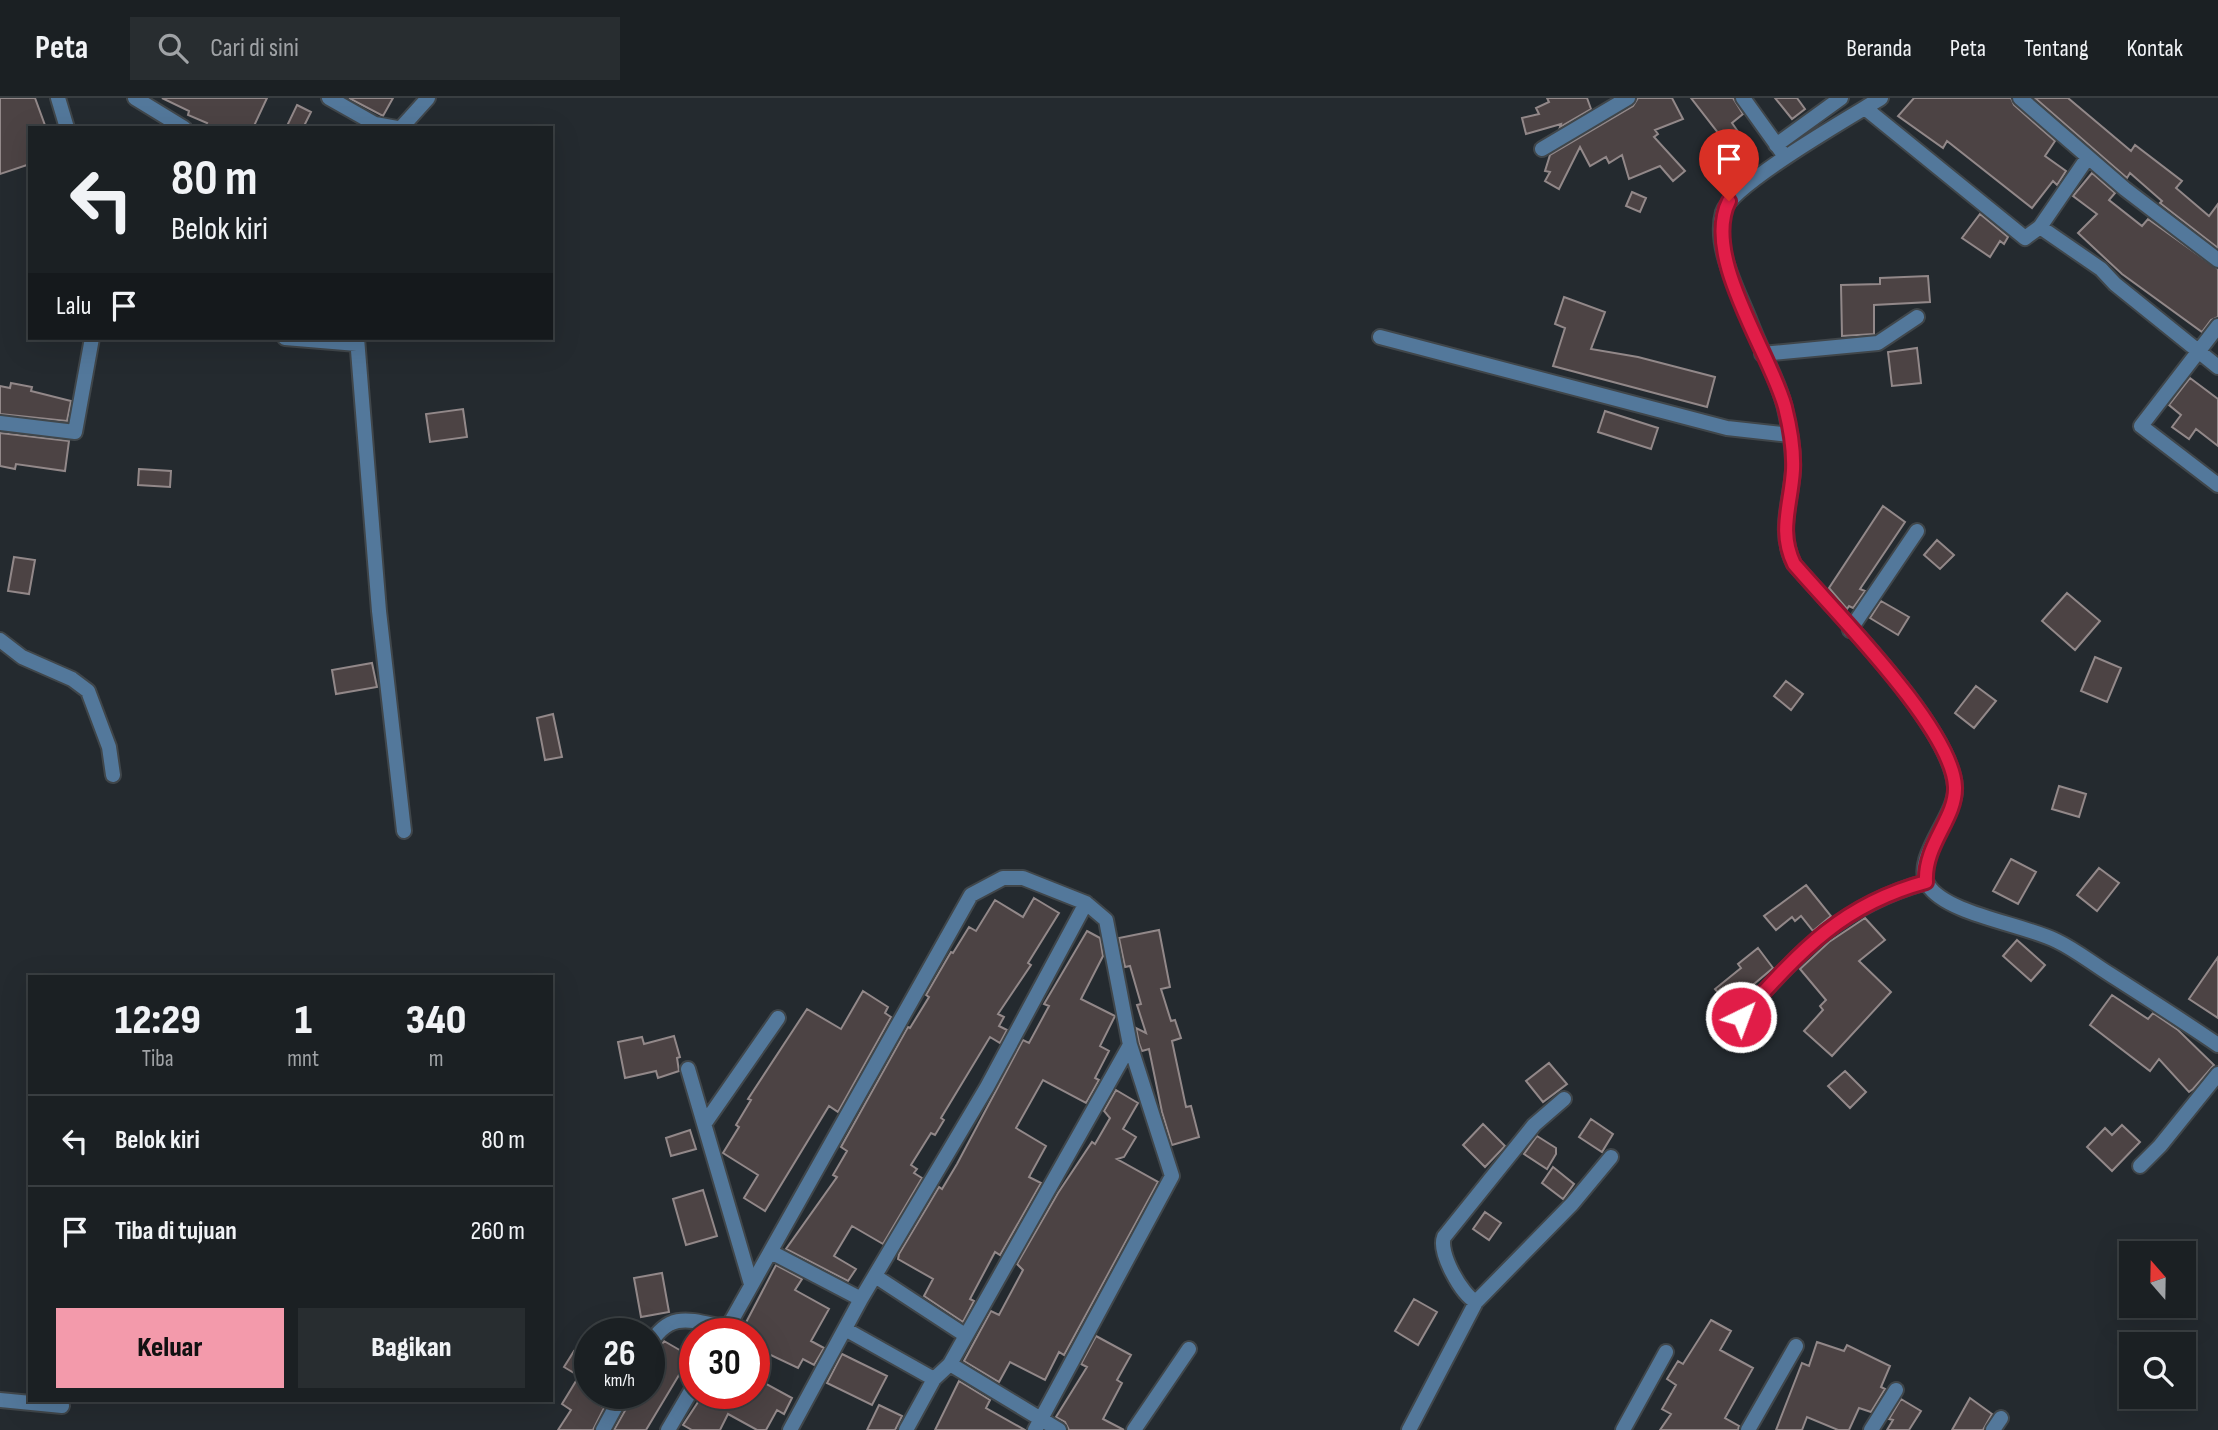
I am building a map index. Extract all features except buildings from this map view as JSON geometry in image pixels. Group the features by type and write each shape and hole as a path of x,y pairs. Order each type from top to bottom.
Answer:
{"street":[{"path":"58,98 66,126"},
{"path":"135,98 181,126"},
{"path":"329,98 375,124 387,126"},
{"path":"401,126 428,98"},
{"path":"1542,149 1629,98"},
{"path":"1743,98 1785,157"},
{"path":"1776,145 1841,98"},
{"path":"1881,98 1785,157 1729,201 1723,213 1722,237 1728,264 1784,404 1790,435 1793,471 1784,527 1786,548 1794,564 1918,708 1947,755 1955,788 1951,808 1927,856 1926,882 1938,898 1956,908 1995,918 2058,941 2218,1045"},
{"path":"2020,98 2088,157 2218,260"},
{"path":"1865,108 2025,238 2040,227 2088,157"},
{"path":"2040,227 2101,269 2115,284 2218,367"},
{"path":"1762,354 1878,343 1917,317"},
{"path":"2218,326 2141,426 2218,485"},
{"path":"1380,337 1727,428 1790,435"},
{"path":"0,423 75,432 92,340"},
{"path":"333,340 357,341 379,611 404,831"},
{"path":"1850,630 1917,531"},
{"path":"0,640 22,657 72,679 88,691 108,747 113,775"},
{"path":"733,1318 971,895 1003,877 1023,878 1086,903 1106,920 1130,1045 1171,1167 1170,1184 1038,1424"},
{"path":"1741,1017 1795,957 1840,919 1895,891 1926,882"},
{"path":"790,1430 861,1299 987,1087 1086,903"},
{"path":"705,1123 778,1018"},
{"path":"906,1430 934,1379 950,1364 1130,1045"},
{"path":"688,1069 751,1284"},
{"path":"2140,1166 2160,1146 2218,1074"},
{"path":"1476,1302 1460,1288 1442,1246 1444,1237 1534,1125 1564,1099"},
{"path":"1409,1430 1476,1302 1572,1204 1611,1157"},
{"path":"771,1252 861,1299"},
{"path":"875,1276 965,1335"},
{"path":"845,1329 934,1379"},
{"path":"1748,1430 1797,1346"},
{"path":"1134,1430 1189,1349"},
{"path":"1623,1430 1666,1352"},
{"path":"950,1364 1038,1424 1059,1430"},
{"path":"1871,1430 1896,1390"},
{"path":"0,1400 62,1406"},
{"path":"603,1430 615,1409"},
{"path":"668,1430 680,1409"}],"route":[{"path":"1729,201 1723,213 1722,237 1728,264 1784,404 1792,442 1793,471 1784,527 1786,548 1794,564 1918,708 1947,755 1955,788 1951,808 1927,856 1926,882 1895,891 1840,919 1795,957 1741,1017"}]}
